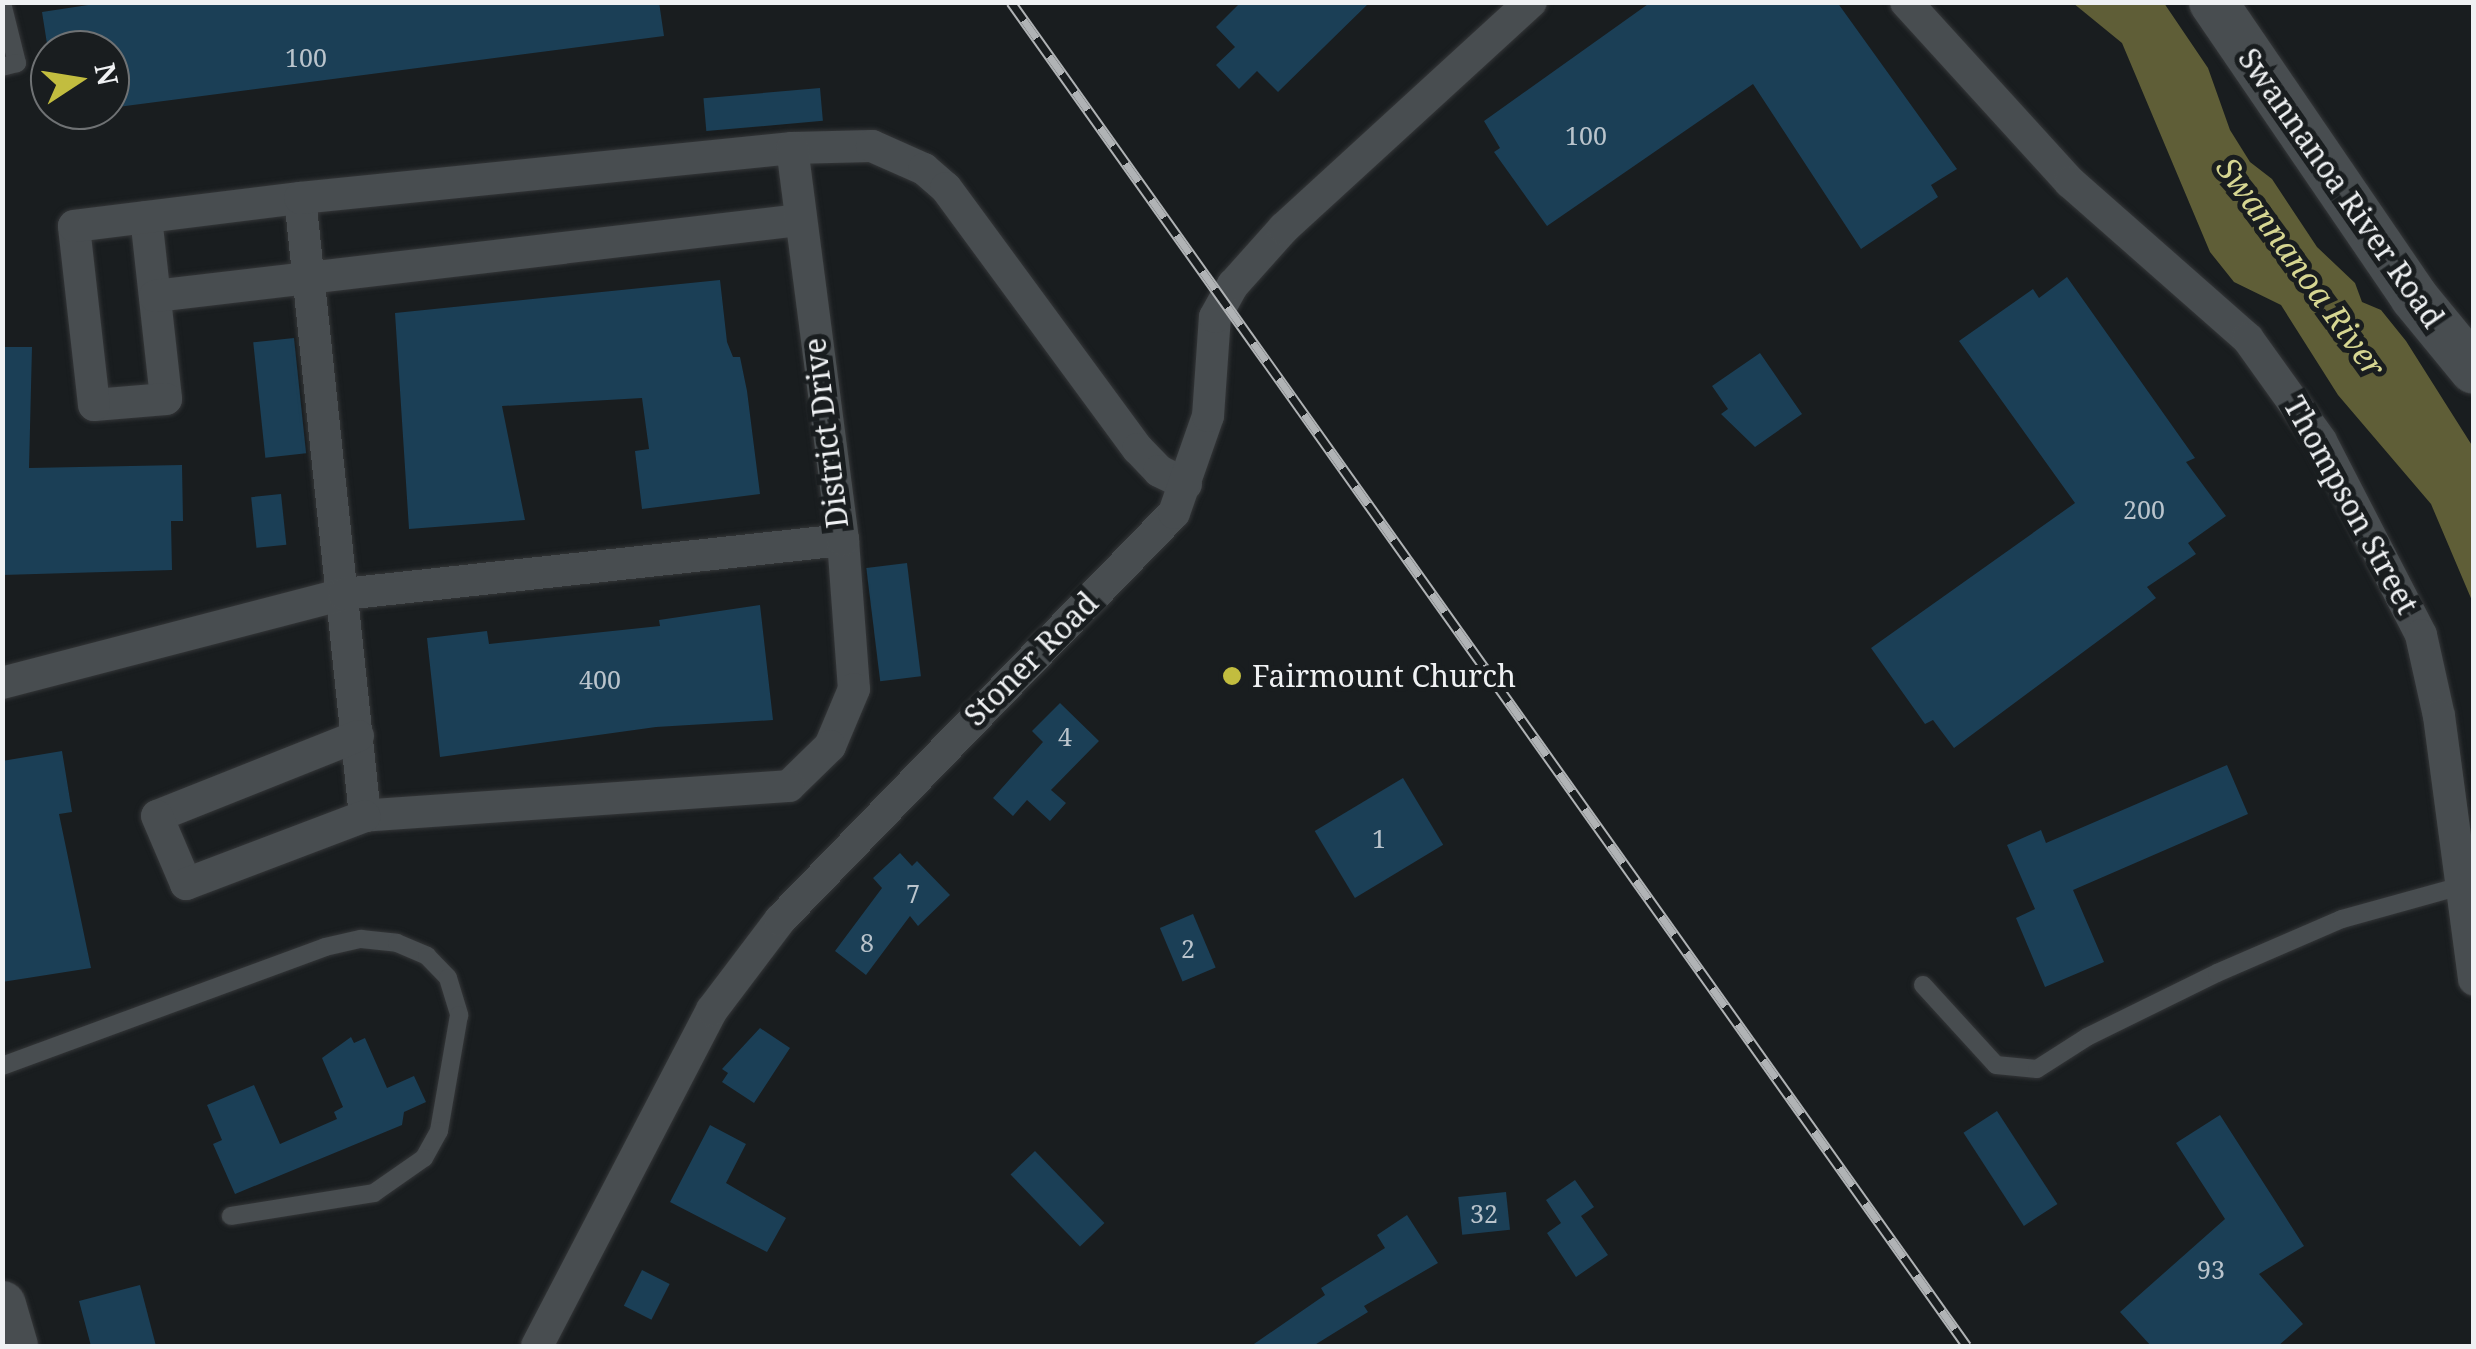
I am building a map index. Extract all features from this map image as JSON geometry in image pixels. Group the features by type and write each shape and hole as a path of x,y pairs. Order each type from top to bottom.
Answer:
{"main road":[{"name":"Swannanoa River Road","path":"2213,2 2349,207 2474,370"},
{"path":"2,1305 14,1346"}],"street":[{"name":"Stoner Road","path":"538,1346 712,1010 824,870 1161,529 1186,484 1208,416 1216,317 1234,285 1284,228 1532,2"},
{"name":"Thompson Street","path":"1906,2 1992,103 2248,339 2297,402 2421,634 2474,980"},
{"path":"146,218 166,399 94,405 74,226 300,198 792,148 872,146 924,169 946,188 1138,449 1159,471 1186,484"},
{"name":"District Drive","path":"2,683 344,594 843,540 792,148"},
{"path":"300,198 365,816"},
{"path":"155,296 799,220"},
{"path":"358,736 157,816 186,884 365,816 788,786 830,746 854,689 843,540"}],"lane":[{"path":"2,3 17,64 2,67"},
{"path":"1924,984 1996,1065 2037,1070 2087,1037 2217,973 2342,919 2461,886"},
{"path":"2,1066 325,947 360,939 397,943 427,956 448,978 459,1015 440,1131 424,1158 374,1193 231,1216"}],"water":[{"name":"Swannanoa River","path":"2073,3 2164,3 2208,68 2230,130 2250,162 2272,179 2317,247 2355,283 2362,302 2381,310 2406,341 2473,447 2473,603 2431,504 2338,395 2281,305 2234,282 2210,252 2122,43"}],"building":[{"path":"108,2 659,2 664,36 130,105 130,30 45,30 42,12"},
{"path":"1241,2 1370,2 1278,92 1257,71 1239,89 1216,65 1235,47 1216,27"},
{"path":"1651,2 1837,2 1957,169 1931,185 1938,197 1861,249 1753,84 1547,226 1494,152 1500,148 1484,121"},
{"path":"820,88 823,121 706,131 703,98"},
{"path":"2067,277 2195,458 2186,462 2226,516 2188,543 2196,554 2147,587 2156,598 1954,748 1933,720 1925,724 1871,648 2075,503 1959,341 2033,289 2039,298"},
{"path":"720,280 727,342 733,357 740,357 747,391 760,494 642,509 635,451 649,449 642,398 502,406 525,520 409,529 395,313"},
{"path":"294,338 306,453 265,458 253,342"},
{"path":"2,347 32,347 29,468 182,465 183,521 171,521 172,570 2,575"},
{"path":"1760,353 1802,414 1755,447 1721,414 1728,409 1712,386"},
{"path":"281,494 286,545 256,548 251,497"},
{"path":"907,563 921,676 880,681 866,568"},
{"path":"760,605 773,720 656,727 440,757 427,638 487,631 489,644 660,626 659,620"},
{"path":"1060,703 1099,741 1051,790 1066,803 1050,821 1027,800 1013,816 993,798 1043,742 1032,731"},
{"path":"62,751 72,812 59,814 91,968 2,982 2,761"},
{"path":"2227,765 2248,814 2073,890 2104,962 2045,987 2016,918 2035,909 2007,845 2041,830 2046,843"},
{"path":"1403,778 1443,845 1355,898 1315,831"},
{"path":"900,853 912,866 917,861 950,895 918,926 910,916 866,975 835,951 882,888 873,878"},
{"path":"1193,914 1216,967 1183,981 1160,928"},
{"path":"760,1028 790,1048 754,1103 722,1082 728,1073 722,1069"},
{"path":"351,1037 354,1043 365,1038 387,1088 414,1076 426,1102 404,1112 402,1125 235,1194 213,1144 222,1140 207,1105 254,1085 280,1144 337,1119 334,1112 343,1107 322,1058"},
{"path":"1997,1111 2057,1204 2024,1226 1963,1133"},
{"path":"2220,1115 2304,1246 2259,1274 2303,1324 2278,1346 2151,1346 2120,1312 2225,1219 2176,1143"},
{"path":"710,1125 746,1144 726,1183 786,1218 767,1252 670,1202"},
{"path":"1035,1151 1104,1223 1080,1247 1011,1175"},
{"path":"1575,1180 1594,1207 1581,1216 1608,1255 1576,1277 1547,1233 1561,1223 1546,1200"},
{"path":"1506,1192 1510,1230 1462,1235 1458,1197"},
{"path":"1407,1215 1438,1263 1364,1306 1368,1312 1313,1346 1251,1346 1325,1295 1321,1288 1385,1248 1377,1235"},
{"path":"642,1270 670,1284 651,1320 624,1306"},
{"path":"140,1285 156,1346 91,1346 79,1301"}],"railway":[{"path":"1011,2 1967,1346"}],"place":[{"name":"Fairmount Church","path":"1232,676"}]}
